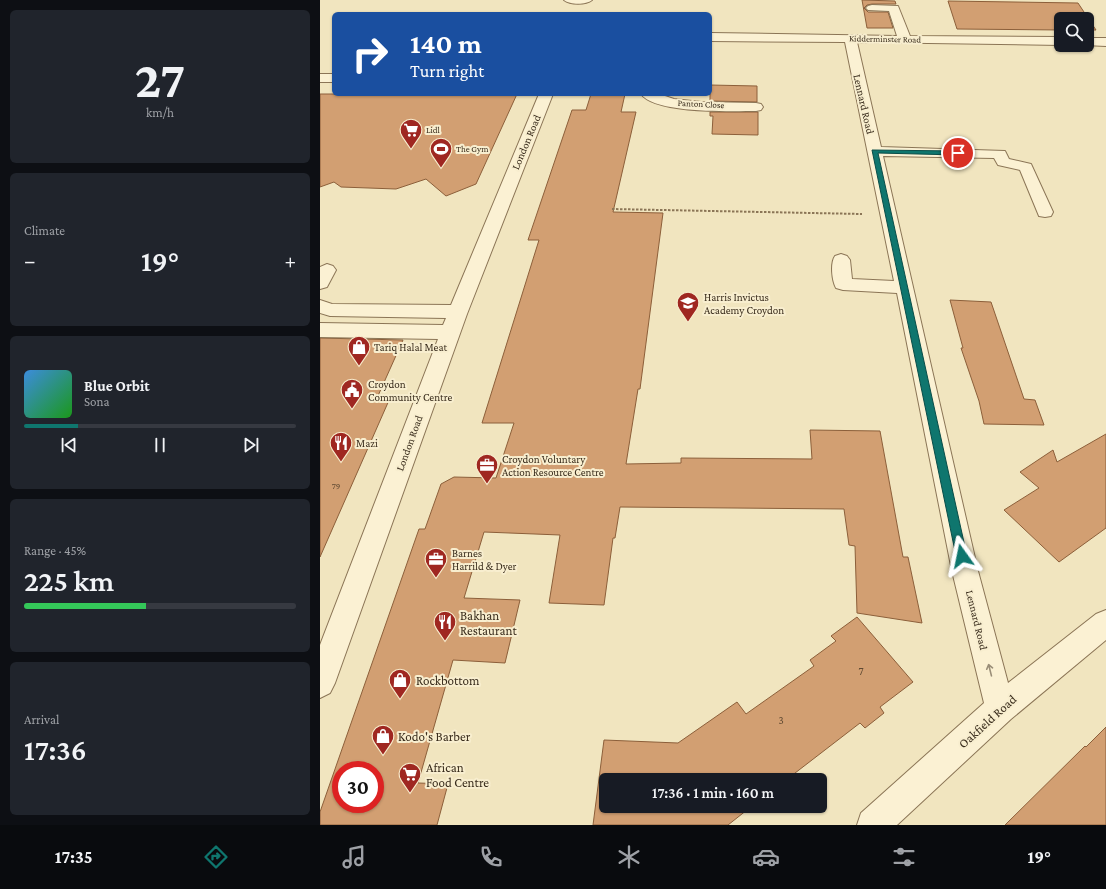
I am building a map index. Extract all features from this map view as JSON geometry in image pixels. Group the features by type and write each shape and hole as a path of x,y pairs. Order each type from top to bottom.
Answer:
{"street":[{"path":"570,0 585,3"},
{"path":"872,8 894,8 905,40"},
{"name":"Kidderminster Road","path":"712,37 1054,41"},
{"name":"Lennard Road","path":"850,39 965,571 1000,708"},
{"path":"1094,42 1106,42"},
{"name":"London Road","path":"320,683 450,332 488,234 545,96"},
{"name":"Panton Close","path":"654,96 674,103 692,105 756,107"},
{"path":"874,151 1000,154 1003,162 1026,167 1045,212"},
{"path":"841,260 843,284 905,288"},
{"path":"320,306 330,310 458,312"},
{"path":"320,330 450,332"},
{"name":"Oakfield Road","path":"874,825 1000,708 1106,623"}],"path":[{"path":"612,209 889,215"}],"building":[{"path":"862,0 895,1 896,4 872,4 867,5 864,8 868,12 888,12 893,28 867,28"},
{"path":"948,1 1078,3 1084,12 1054,12 1054,30 957,29"},
{"path":"712,85 757,86 757,102 710,101 710,96 712,96"},
{"name":"Lidl","path":"320,94 332,94 332,96 516,96 476,184 446,196 426,179 396,189 341,187 334,182 320,187"},
{"path":"590,96 625,96 621,112 636,112 613,212 663,213 640,389 638,389 626,464 681,463 681,458 812,459 810,430 880,431 903,557 908,557 922,623 857,613 855,546 849,545 844,509 620,507 615,538 613,538 604,605 549,603 560,535 484,532 464,598 520,600 505,663 453,660 418,783 448,784 437,825 320,825 320,812 332,778 332,813 384,813 384,761 338,761 419,529 425,529 441,484 454,477 496,478 514,423 482,423 539,240 528,240 572,110 586,110"},
{"path":"710,112 758,112 758,135 712,134 713,116 710,116"},
{"path":"950,300 991,302 1024,399 1035,400 1044,425 984,424 979,401 961,348 963,348"},
{"path":"320,338 403,340 377,398 390,398 320,557"},
{"path":"1106,434 1106,528 1059,562 1004,510 1039,488 1020,472 1053,450 1057,462"},
{"path":"857,617 913,682 880,707 884,713 865,728 860,723 795,773 600,773 604,740 678,743 737,702 746,714 814,666 810,660 836,641 831,636"},
{"path":"1106,727 1106,825 1005,825 1085,746 1086,747"},
{"path":"599,779 599,813 743,813 728,825 593,825"}],"place":[{"name":"Lidl","path":"411,150"},
{"name":"The Gym","path":"441,168"},
{"name":"Harris Invictus Academy Croydon","path":"688,322"},
{"name":"Tariq Halal Meat","path":"359,366"},
{"name":"Croydon Community Centre","path":"352,410"},
{"name":"Mazi","path":"341,462"},
{"name":"Croydon Voluntary Action Resource Centre","path":"487,484"},
{"name":"Barnes Harrild & Dyer","path":"436,578"},
{"name":"Bakhan Restaurant","path":"445,642"},
{"name":"Rockbottom","path":"400,700"},
{"name":"Kodo's Barber","path":"383,756"},
{"name":"African Food Centre","path":"410,794"}],"route":[{"path":"958,153 874,151 905,288 962,556"}]}
